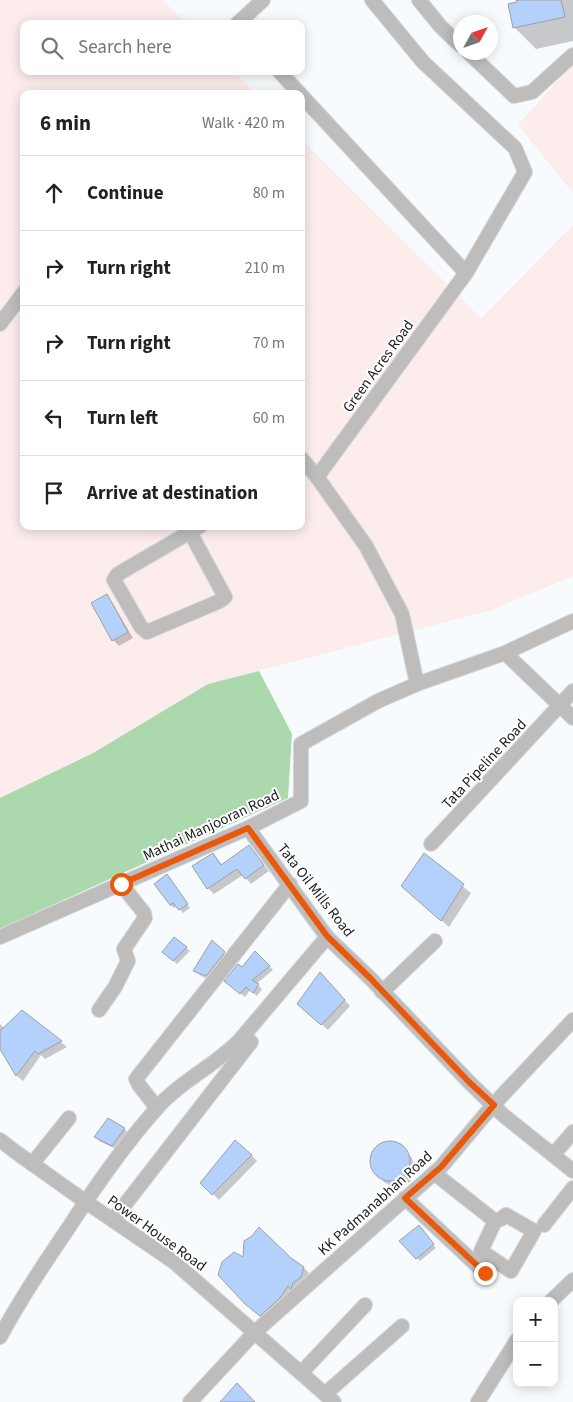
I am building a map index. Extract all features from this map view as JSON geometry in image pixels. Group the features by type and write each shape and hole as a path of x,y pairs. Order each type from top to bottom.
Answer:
{"street":[{"path":"241,20 263,0"},
{"name":"Green Acres Road","path":"317,477 466,273 525,172 515,148 423,62 372,0"},
{"path":"419,0 453,38"},
{"path":"476,60 514,96 532,92 573,56"},
{"path":"283,75 297,90"},
{"path":"305,98 466,273"},
{"path":"0,324 20,297"},
{"path":"305,466 317,477 366,546 402,614 417,684"},
{"path":"193,530 118,574 114,580 140,627 147,632 220,601 225,597 195,530"},
{"name":"Mathai Manjooran Road","path":"0,937 248,828 301,801 301,744 378,701 417,684 505,653 573,622"},
{"path":"505,653 573,718"},
{"name":"Tata Pipeline Road","path":"431,844 573,691"},
{"name":"Tata Oil Mills Road","path":"248,828 327,936 498,1110 573,1171"},
{"path":"98,1010 115,987 128,961 124,948 126,944 145,918 144,913 121,884"},
{"path":"157,1108 136,1079 290,884"},
{"path":"113,1220 245,1041 327,936"},
{"path":"382,992 435,941"},
{"name":"KK Padmanabhan Road","path":"190,1402 255,1332 434,1173 485,1117 498,1110 573,1020"},
{"path":"0,1337 21,1298 126,1145 157,1108 177,1088 245,1041"},
{"path":"32,1164 70,1118"},
{"path":"553,1155 573,1132"},
{"name":"Power House Road","path":"0,1140 174,1262 330,1398"},
{"path":"434,1173 495,1221"},
{"path":"544,1225 573,1188"},
{"path":"405,1198 485,1273"},
{"path":"555,1297 573,1280"},
{"path":"301,1372 365,1305"},
{"path":"330,1398 402,1326"},
{"path":"478,1402 516,1342"}],"shaded area":[{"path":"0,0 163,0 182,20 20,20 20,75 238,75 252,90 20,90 20,530 305,530 305,143 481,318 573,225 573,576 492,610 208,684 93,753 0,798"},
{"path":"573,63 573,193 518,125"}],"green space":[{"path":"259,671 292,734 288,798 0,929 0,798 93,753 208,684"}],"building":[{"path":"516,0 561,0 565,17 513,28 508,4 517,2"},
{"path":"107,594 128,632 112,641 91,603"},
{"path":"249,845 264,865 245,879 237,869 207,889 192,866 213,853 221,865"},
{"path":"424,853 464,884 441,921 401,886"},
{"path":"167,874 188,904 179,910 173,903 170,905 154,884"},
{"path":"174,937 187,947 173,961 162,952"},
{"path":"212,940 225,952 206,976 193,971"},
{"path":"255,951 270,966 252,980 259,984 253,993 246,987 240,994 224,981 238,964 242,967"},
{"path":"320,972 345,1000 321,1025 297,1004"},
{"path":"22,1010 62,1041 38,1054 35,1051 16,1076 0,1049 0,1031"},
{"path":"108,1118 125,1128 112,1146 94,1137"},
{"path":"235,1140 252,1155 212,1195 200,1183"},
{"path":"394,1141 401,1144 407,1150 410,1161 409,1169 401,1178 394,1181 386,1181 379,1178 371,1169 370,1157 373,1150 382,1142"},
{"path":"419,1225 434,1244 416,1259 399,1241"},
{"path":"259,1227 291,1258 304,1267 301,1277 293,1283 291,1289 288,1286 280,1298 260,1316 245,1304 218,1275 222,1262 234,1252 243,1257 244,1241 252,1236"},
{"path":"237,1383 255,1402 220,1402"}],"route":[{"path":"121,884 248,828 327,936 370,978 469,1082 494,1105 441,1167 405,1198 485,1273"}]}
